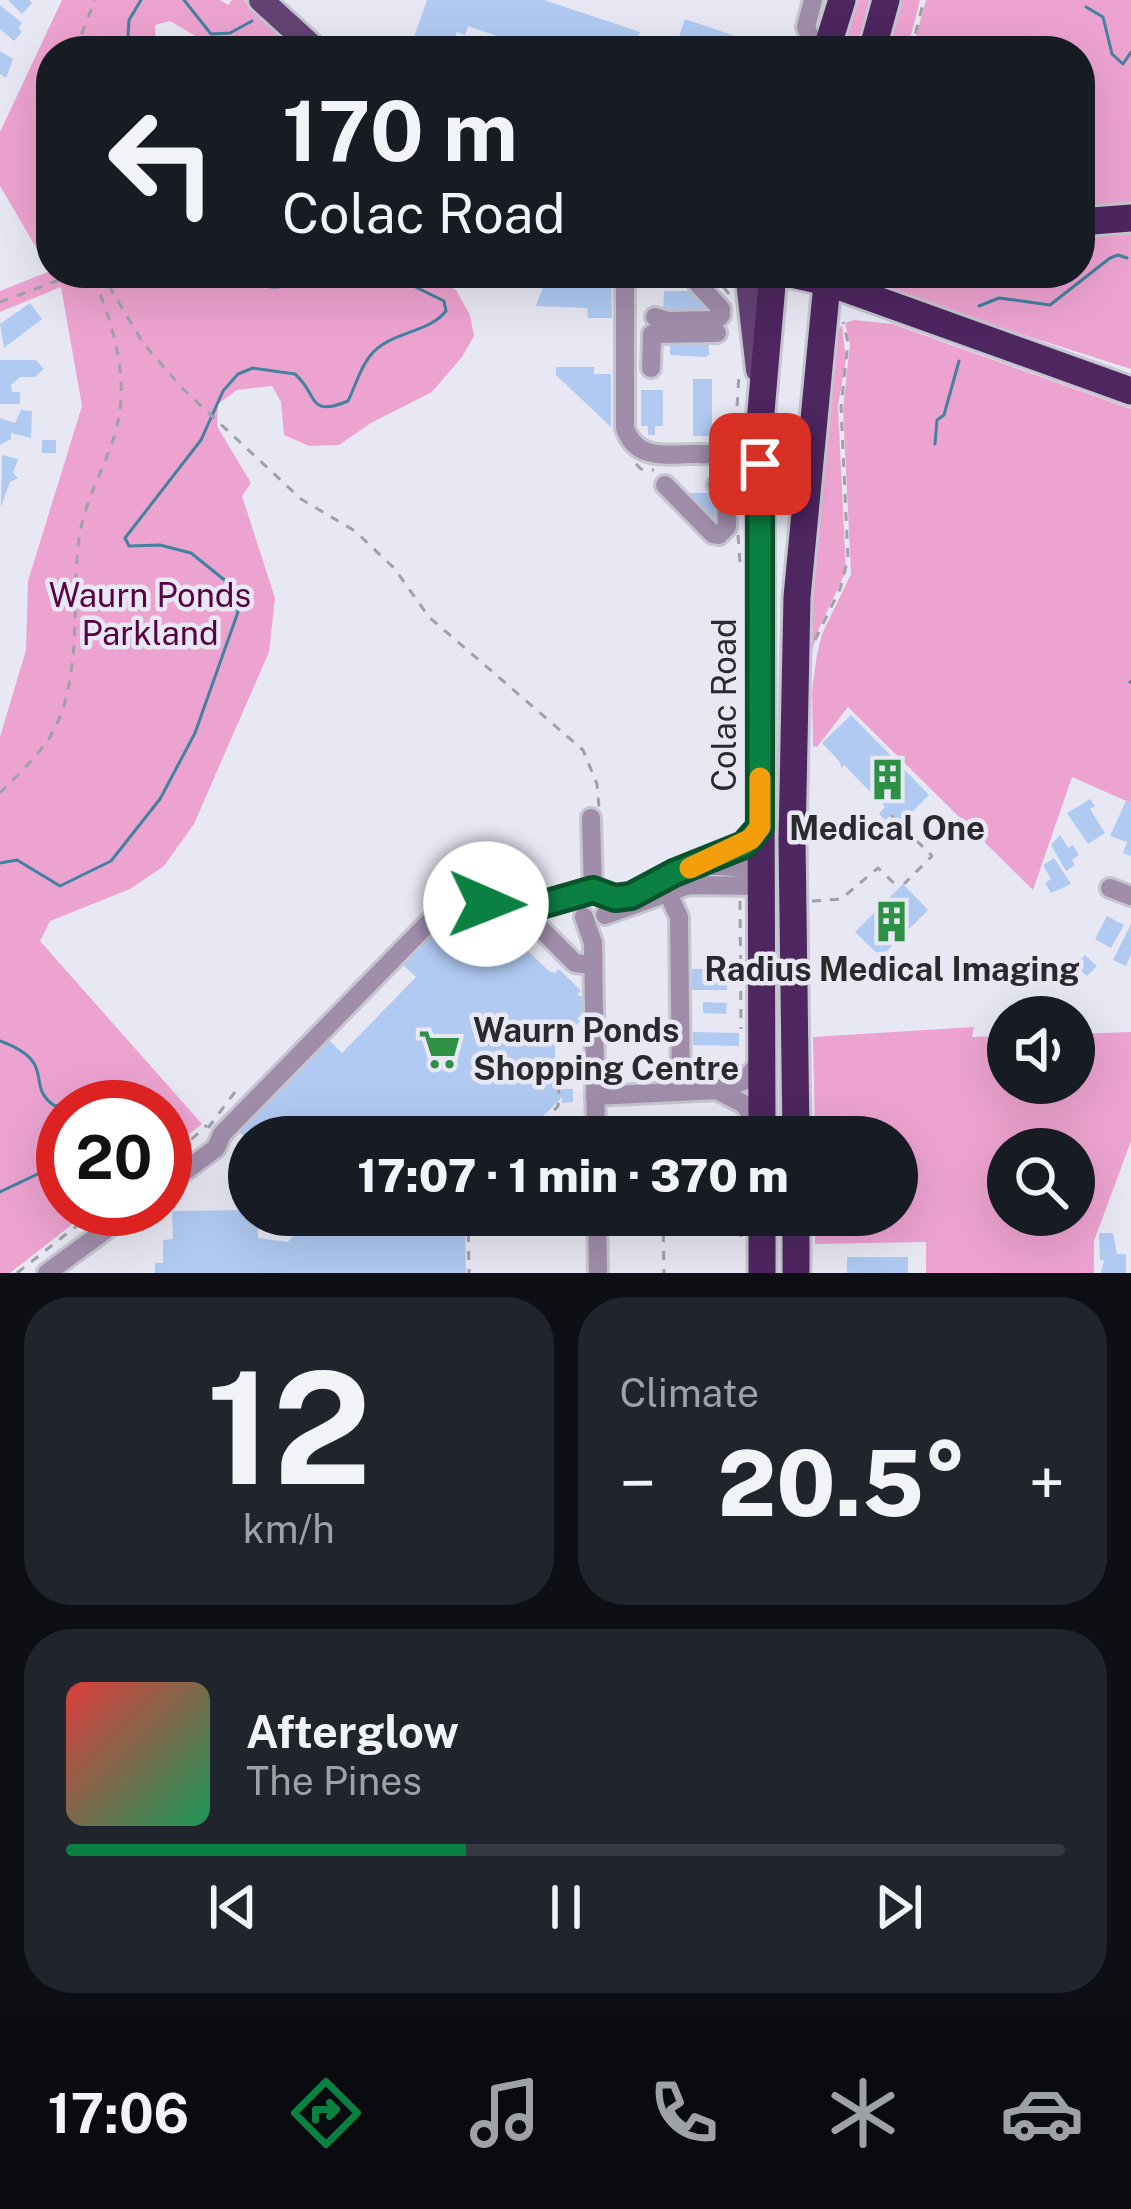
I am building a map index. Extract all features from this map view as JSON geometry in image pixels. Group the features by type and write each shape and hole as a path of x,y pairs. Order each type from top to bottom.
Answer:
{"highway":[{"path":"831,36 842,0"},
{"path":"876,36 886,0"},
{"path":"1095,222 1131,218"},
{"name":"Colac Road","path":"762,1116 760,827 748,513 771,288"},
{"name":"Colac Road","path":"797,1116 802,888 797,597 832,327 828,288"},
{"path":"852,288 930,322 1131,391"},
{"path":"832,327 870,316 930,322"},
{"path":"760,878 802,888"},
{"path":"762,1236 762,1273"},
{"path":"796,1236 796,1273"}],"main road":[{"path":"261,0 303,36"},
{"path":"271,0 306,36"},
{"path":"749,288 761,391"}],"street":[{"path":"810,36 806,27 813,0"},
{"path":"625,288 626,435 648,454 727,449 760,423"},
{"path":"655,316 668,321 716,320 721,309 702,288"},
{"path":"651,368 652,334 716,333"},
{"path":"727,449 749,479 748,513"},
{"path":"665,485 719,536 727,527 726,495 717,485"},
{"path":"592,823 593,892"},
{"path":"541,905 593,892 615,898 631,896 744,845 760,827"},
{"path":"694,866 760,878"},
{"path":"192,1166 216,1148 222,1134 441,909 454,904 541,905 594,916 689,885 760,878"},
{"path":"679,917 693,895 720,885"},
{"path":"1109,888 1131,896"},
{"path":"593,892 608,901 594,916 596,1116"},
{"path":"668,893 679,917 681,1091"},
{"path":"517,905 575,963 593,965"},
{"path":"596,1096 717,1090 744,1082 761,1061"},
{"path":"717,1090 744,1104 751,1116"},
{"path":"47,1273 97,1236"},
{"path":"597,1236 598,1273"}],"path":[{"path":"81,36 95,0"},
{"path":"915,36 924,0"},
{"path":"0,302 38,288"},
{"path":"0,793 40,751 65,701 79,541 86,508 116,432 122,393 121,359 99,288"},
{"path":"110,288 143,343 183,388 301,499 355,531 394,568 429,617 584,750 597,784 600,817 592,823"},
{"path":"724,288 736,303"},
{"path":"813,645 840,590 848,559 841,407 848,342 832,327"},
{"path":"727,449 740,362"},
{"path":"740,569 748,513"},
{"path":"891,815 932,856 904,884"},
{"path":"802,888 811,901 836,901 878,868 898,887"},
{"path":"550,1116 559,1106 559,1087 566,1086 566,1070 562,1070"},
{"path":"192,1139 208,1124"},
{"path":"17,1273 64,1236"},
{"path":"469,1236 470,1273"},
{"path":"663,1236 664,1273"}],"green space":[{"name":"Waurn Ponds Parkland","path":"62,0 220,0 228,5 244,0 286,36 195,36 170,21 155,25 155,36 45,36"},
{"path":"848,0 879,0 869,36 837,36"},
{"path":"902,0 920,0 911,36 892,36"},
{"path":"926,0 1131,0 1131,204 1095,208 1095,36 916,36"},
{"name":"Waurn Ponds Parkland","path":"36,55 36,247 0,186 0,132"},
{"path":"1131,233 1131,369 876,288 1095,288 1095,237"},
{"name":"Waurn Ponds Parkland","path":"36,277 36,288 59,288 0,312 0,291"},
{"name":"Waurn Ponds Parkland","path":"61,288 456,290 470,315 474,336 462,357 432,392 339,445 309,446 284,435 281,402 272,386 237,390 218,404 217,426 251,483 242,496 275,598 269,652 194,824 164,866 130,889 50,921 40,941 163,1080 36,1080 36,1236 57,1236 10,1273 0,1273 0,737 26,650 28,581 82,406"},
{"path":"845,323 893,324 1131,409 1131,803 1072,777 1033,890 848,707 817,747 813,746 817,654 851,574 843,409 850,343"},
{"path":"842,325 846,360 838,406 846,571 817,633 809,664 806,753 805,647 834,335"},
{"path":"974,1027 972,1037 987,1037 987,1104 1095,1104 1095,1033 1131,1032 1131,1141 1094,1241 1094,1273 926,1273 926,1242 815,1244 815,1236 918,1236 918,1116 815,1116 813,1037"},
{"name":"Waurn Ponds Parkland","path":"192,1113 202,1124 192,1132"}],"building":[{"path":"8,0 29,0 32,3 22,14"},
{"path":"427,0 544,0 640,32 639,36 497,36 468,26 465,35 414,36"},
{"path":"0,5 22,23 18,28 22,32 14,41 0,29"},
{"path":"685,19 735,36 679,36"},
{"path":"0,51 13,59 6,78 0,74"},
{"path":"543,288 611,288 612,318 588,318 587,308 536,306"},
{"path":"664,291 692,291 692,297 705,297 706,314 669,316 669,311 663,311"},
{"path":"30,303 42,319 4,348 0,324"},
{"path":"709,334 709,355 670,355 670,335"},
{"path":"0,360 36,360 44,369 11,385 12,392 20,392 20,404 0,404"},
{"path":"556,367 594,367 594,374 611,374 611,427 556,375"},
{"path":"693,379 712,379 712,436 693,436"},
{"path":"641,390 663,390 663,426 655,426 655,435 648,435 648,426 641,426"},
{"path":"21,410 32,411 31,438 11,433 11,439 0,445 0,418 15,423"},
{"path":"42,440 56,440 56,453 42,453"},
{"path":"2,455 18,459 13,473 18,478 10,482 1,507"},
{"path":"690,493 715,493 714,527 690,501"},
{"name":"Medical One","path":"851,715 929,795 901,823 892,814 885,820 879,814 885,807 844,765 841,768 822,743"},
{"path":"1090,799 1095,806 1090,809 1105,833 1088,844 1067,813"},
{"path":"1126,801 1131,803 1131,856 1123,853 1127,842 1110,836"},
{"path":"1060,835 1079,855 1066,871 1051,845"},
{"path":"1054,858 1071,884 1051,893 1045,883 1051,879 1043,865"},
{"name":"Radius Medical Imaging","path":"903,884 928,910 881,957 855,932"},
{"path":"444,916 460,931 470,921 499,948 512,936 549,971 559,969 581,991 577,995 587,998 586,1013 577,1018 580,1021 563,1040 555,1039 555,1058 562,1059 561,1089 573,1089 573,1102 562,1103 562,1097 543,1116 249,1116 326,1037 342,1053 416,977 400,962"},
{"path":"1107,916 1124,925 1111,948 1095,939"},
{"path":"1131,924 1131,955 1126,966 1113,960"},
{"path":"1085,955 1097,966 1087,976 1075,965"},
{"path":"692,969 727,969 727,990 692,990"},
{"path":"703,1002 727,1003 726,1014 703,1013"},
{"path":"693,1032 739,1033 739,1046 693,1045"},
{"path":"228,1210 228,1236 288,1242 293,1236 465,1236 466,1273 155,1273 155,1263 163,1263 163,1240 192,1236 192,1211"},
{"path":"1099,1233 1113,1233 1117,1254 1126,1254 1126,1273 1101,1273 1104,1260 1100,1260"},
{"path":"847,1257 908,1257 908,1273 847,1273"}],"waterway":[{"path":"128,36 129,20 141,0"},
{"path":"184,0 211,34 230,33 252,21"},
{"path":"1086,7 1103,17 1112,54 1123,64 1131,52"},
{"path":"1095,270 1118,255 1127,258"},
{"path":"0,863 17,860 60,886 111,861 160,799 195,733 238,612 227,582 191,553 160,545 129,546 125,538 201,440 223,391 238,374 253,368 295,374 320,405 348,401 363,366 378,348 446,311 444,301 418,288"},
{"path":"979,306 999,298 1050,305 1072,288"},
{"path":"935,444 937,420 944,415 959,361"},
{"path":"0,1041 29,1057 38,1080"},
{"path":"0,1192 36,1175"}],"slow traffic":[{"path":"690,868 751,839 760,827 760,778"}],"place":[{"name":"Medical One","path":"887,780"},
{"name":"Radius Medical Imaging","path":"892,921"},
{"name":"Waurn Ponds Shopping Centre","path":"439,1049"}],"route":[{"path":"486,904 541,905 593,890 615,898 631,896 744,845 760,827 760,464"}]}
